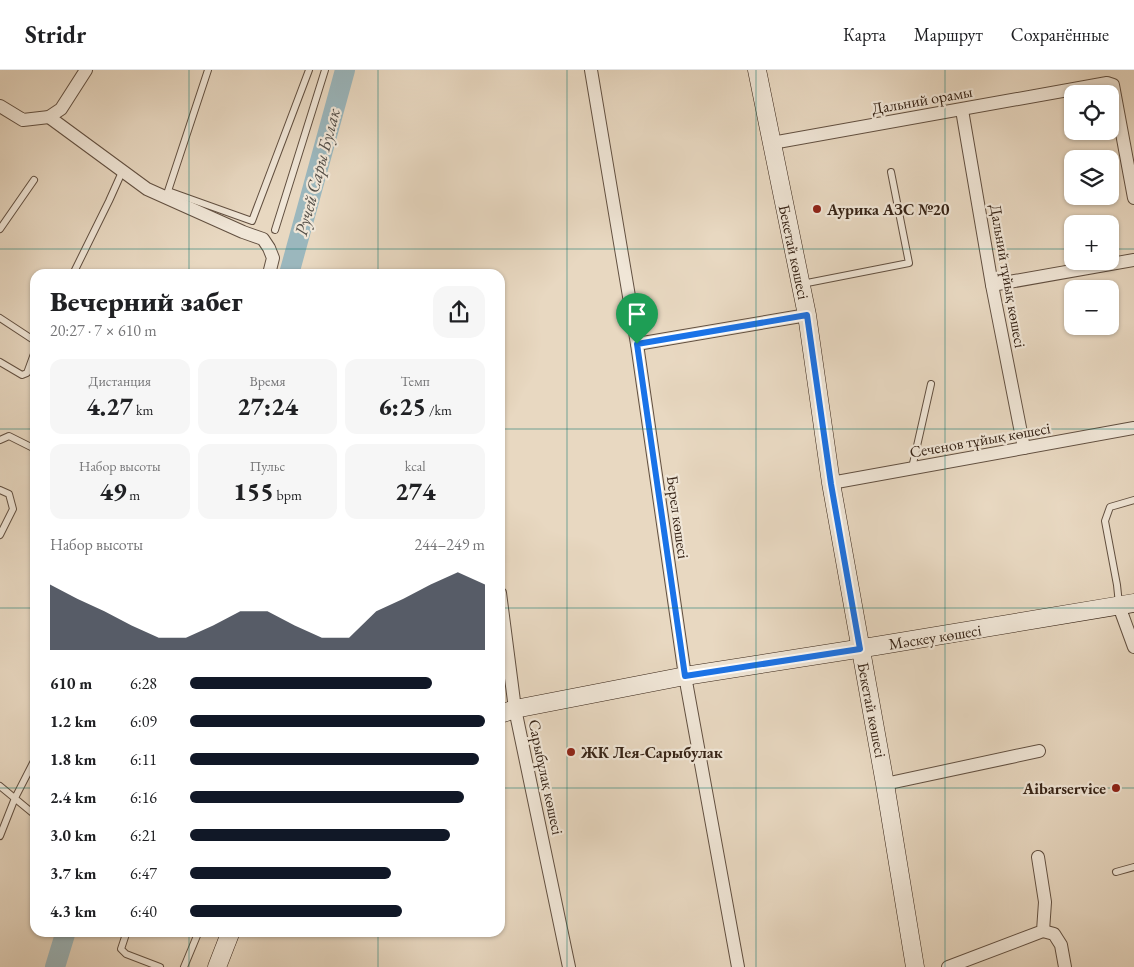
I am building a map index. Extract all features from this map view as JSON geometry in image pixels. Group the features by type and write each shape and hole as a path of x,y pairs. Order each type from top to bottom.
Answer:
{"street":[{"path":"0,106 23,120 44,118 61,109 86,70"},
{"name":"Берел көшесі","path":"591,70 637,344 685,676 738,967"},
{"name":"Бекетай көшесі","path":"758,70 807,315 831,484 885,784 915,967"},
{"name":"Дальний орамы","path":"772,143 1108,83 1113,85 1134,198"},
{"name":"Дальний тұйық көшесі","path":"962,110 992,285 1024,448"},
{"path":"44,118 147,189 263,239 269,248 272,258 269,269"},
{"path":"992,285 1134,260"},
{"path":"637,344 807,315"},
{"name":"Сеченов тұйық көшесі","path":"831,484 1134,428"},
{"path":"1127,605 1134,647"},
{"name":"Мәскеу көшесі","path":"508,711 685,676 1127,605"},
{"name":"Сарыбұлақ көшесі","path":"505,667 508,711 570,967"},
{"path":"885,784 1039,751"},
{"path":"1038,857 1045,902 1044,931"},
{"path":"948,967 1044,931 1054,934 1061,944 1065,967"},
{"path":"217,967 229,937"}],"lane":[{"path":"208,70 168,191 252,222 309,70"},
{"path":"275,230 325,70"},
{"path":"76,269 122,172"},
{"path":"801,284 909,263 891,172"},
{"path":"0,229 34,180"},
{"path":"0,318 30,338"},
{"path":"0,362 22,375 27,373 30,365"},
{"path":"912,469 930,384"},
{"path":"0,440 9,436 30,446"},
{"path":"0,490 9,494 13,510 0,535"},
{"path":"1127,605 1118,585 1105,520 1110,507 1134,500"},
{"path":"0,836 15,798 30,768"},
{"path":"0,786 30,811"},
{"path":"1116,872 1134,868"},
{"path":"125,937 121,949 126,954 160,967"},
{"path":"184,967 196,937"}],"waterway":[{"name":"Ручей Сары Булак","path":"290,269 345,70"},
{"name":"Ручей Сары Булак","path":"55,967 64,937"}],"place":[{"name":"Аурика АЗС №20","path":"817,209"},
{"name":"ЖК Лея-Сарыбулак","path":"571,752"},
{"name":"Aibarservice","path":"1116,788"}],"route":[{"path":"807,315 831,484 860,649 685,676 637,344 807,315"}]}
